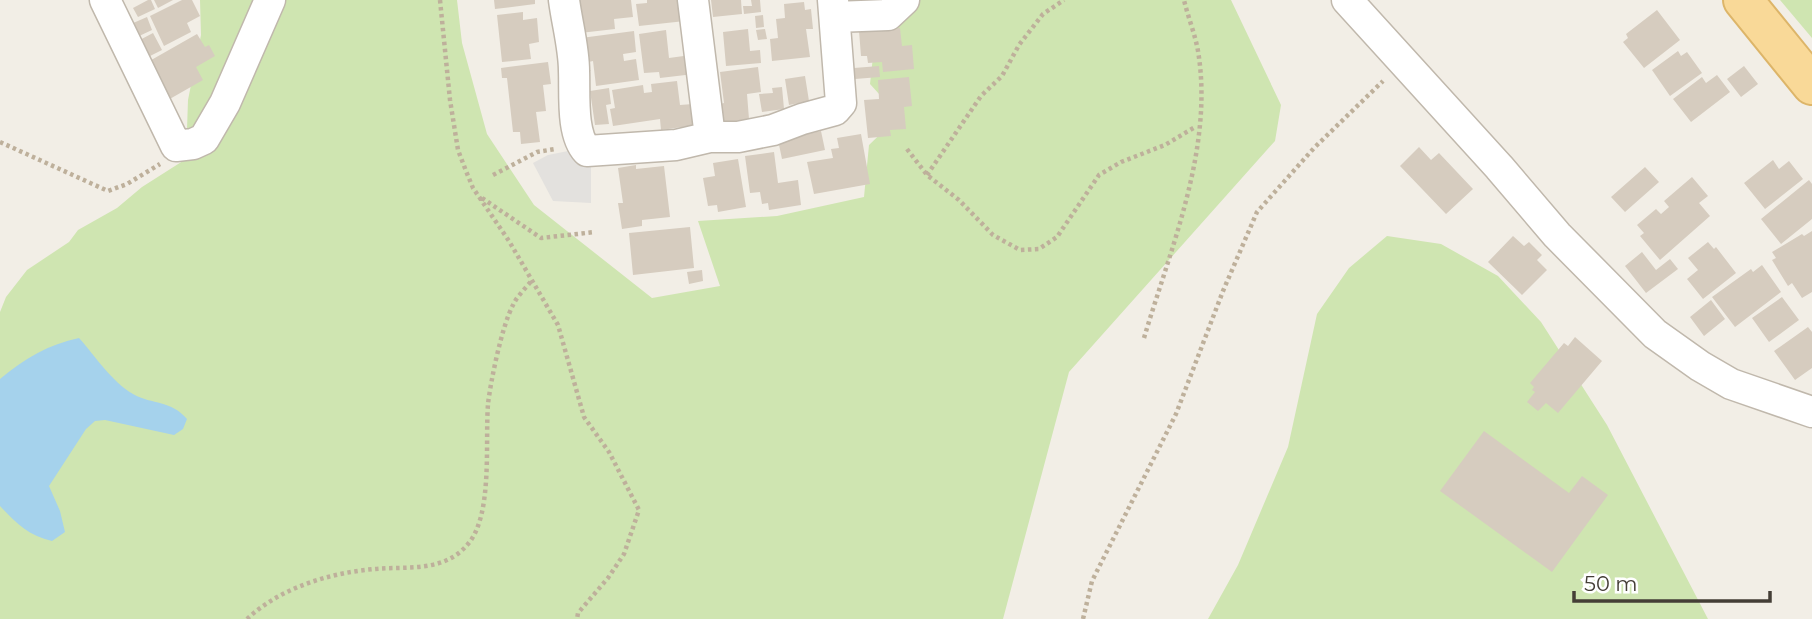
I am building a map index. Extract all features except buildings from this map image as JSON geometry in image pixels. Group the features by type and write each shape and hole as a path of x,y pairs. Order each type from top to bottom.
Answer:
{"main road":[{"path":"1743,0 1812,85"}],"street":[{"path":"105,0 176,146 204,139 225,103 270,0"},
{"path":"564,0 574,70 573,93 580,144 587,151 676,145 710,137 738,137 773,130 835,110 841,103 834,8 888,15 904,0"},
{"path":"693,0 710,137"},
{"path":"1347,0 1557,235 1655,334 1731,384 1812,412"}],"path":[{"path":"440,0 458,150 478,195 558,325 584,417 609,452 639,510 624,554 608,578 578,613 578,619"},
{"path":"927,175 981,96 1002,76 1019,45 1043,14 1064,0"},
{"path":"1144,338 1191,179 1198,143 1202,104 1198,51 1184,0"},
{"path":"1083,619 1092,581 1176,414 1223,291 1257,212 1314,148 1402,62"},
{"path":"907,149 927,175 959,200 993,234 1020,250 1040,249 1057,237 1099,175 1121,162 1165,145 1195,127"},
{"path":"0,142 108,191 156,168 176,146"},
{"path":"493,175 537,152"},
{"path":"478,195 541,238 595,232"},
{"path":"247,619 271,600 294,588 346,573 431,566 456,557 470,542 484,509 488,402 504,332 513,305 532,280"}],"green space":[{"path":"200,0 457,0 462,43 487,134 534,205 652,298 720,286 698,221 777,216 864,197 869,145 899,116 870,84 875,38 917,0 1231,0 1281,105 1275,141 1069,372 1003,619 0,619 0,312 6,297 27,270 69,242 78,230 117,208 142,187 186,159 188,100 201,35"},
{"path":"1780,0 1812,0 1812,38"},
{"path":"1387,236 1441,244 1498,276 1541,322 1607,425 1708,619 1208,619 1238,565 1288,447 1317,314 1349,268"}],"shaded area":[{"path":"578,149 591,162 591,203 553,201 533,163 548,155"}],"water":[{"path":"79,338 125,389 175,409 187,419 183,429 174,435 105,420 95,421 86,429 49,486 60,511 65,532 52,541 23,528 0,506 0,379 37,353"}]}
